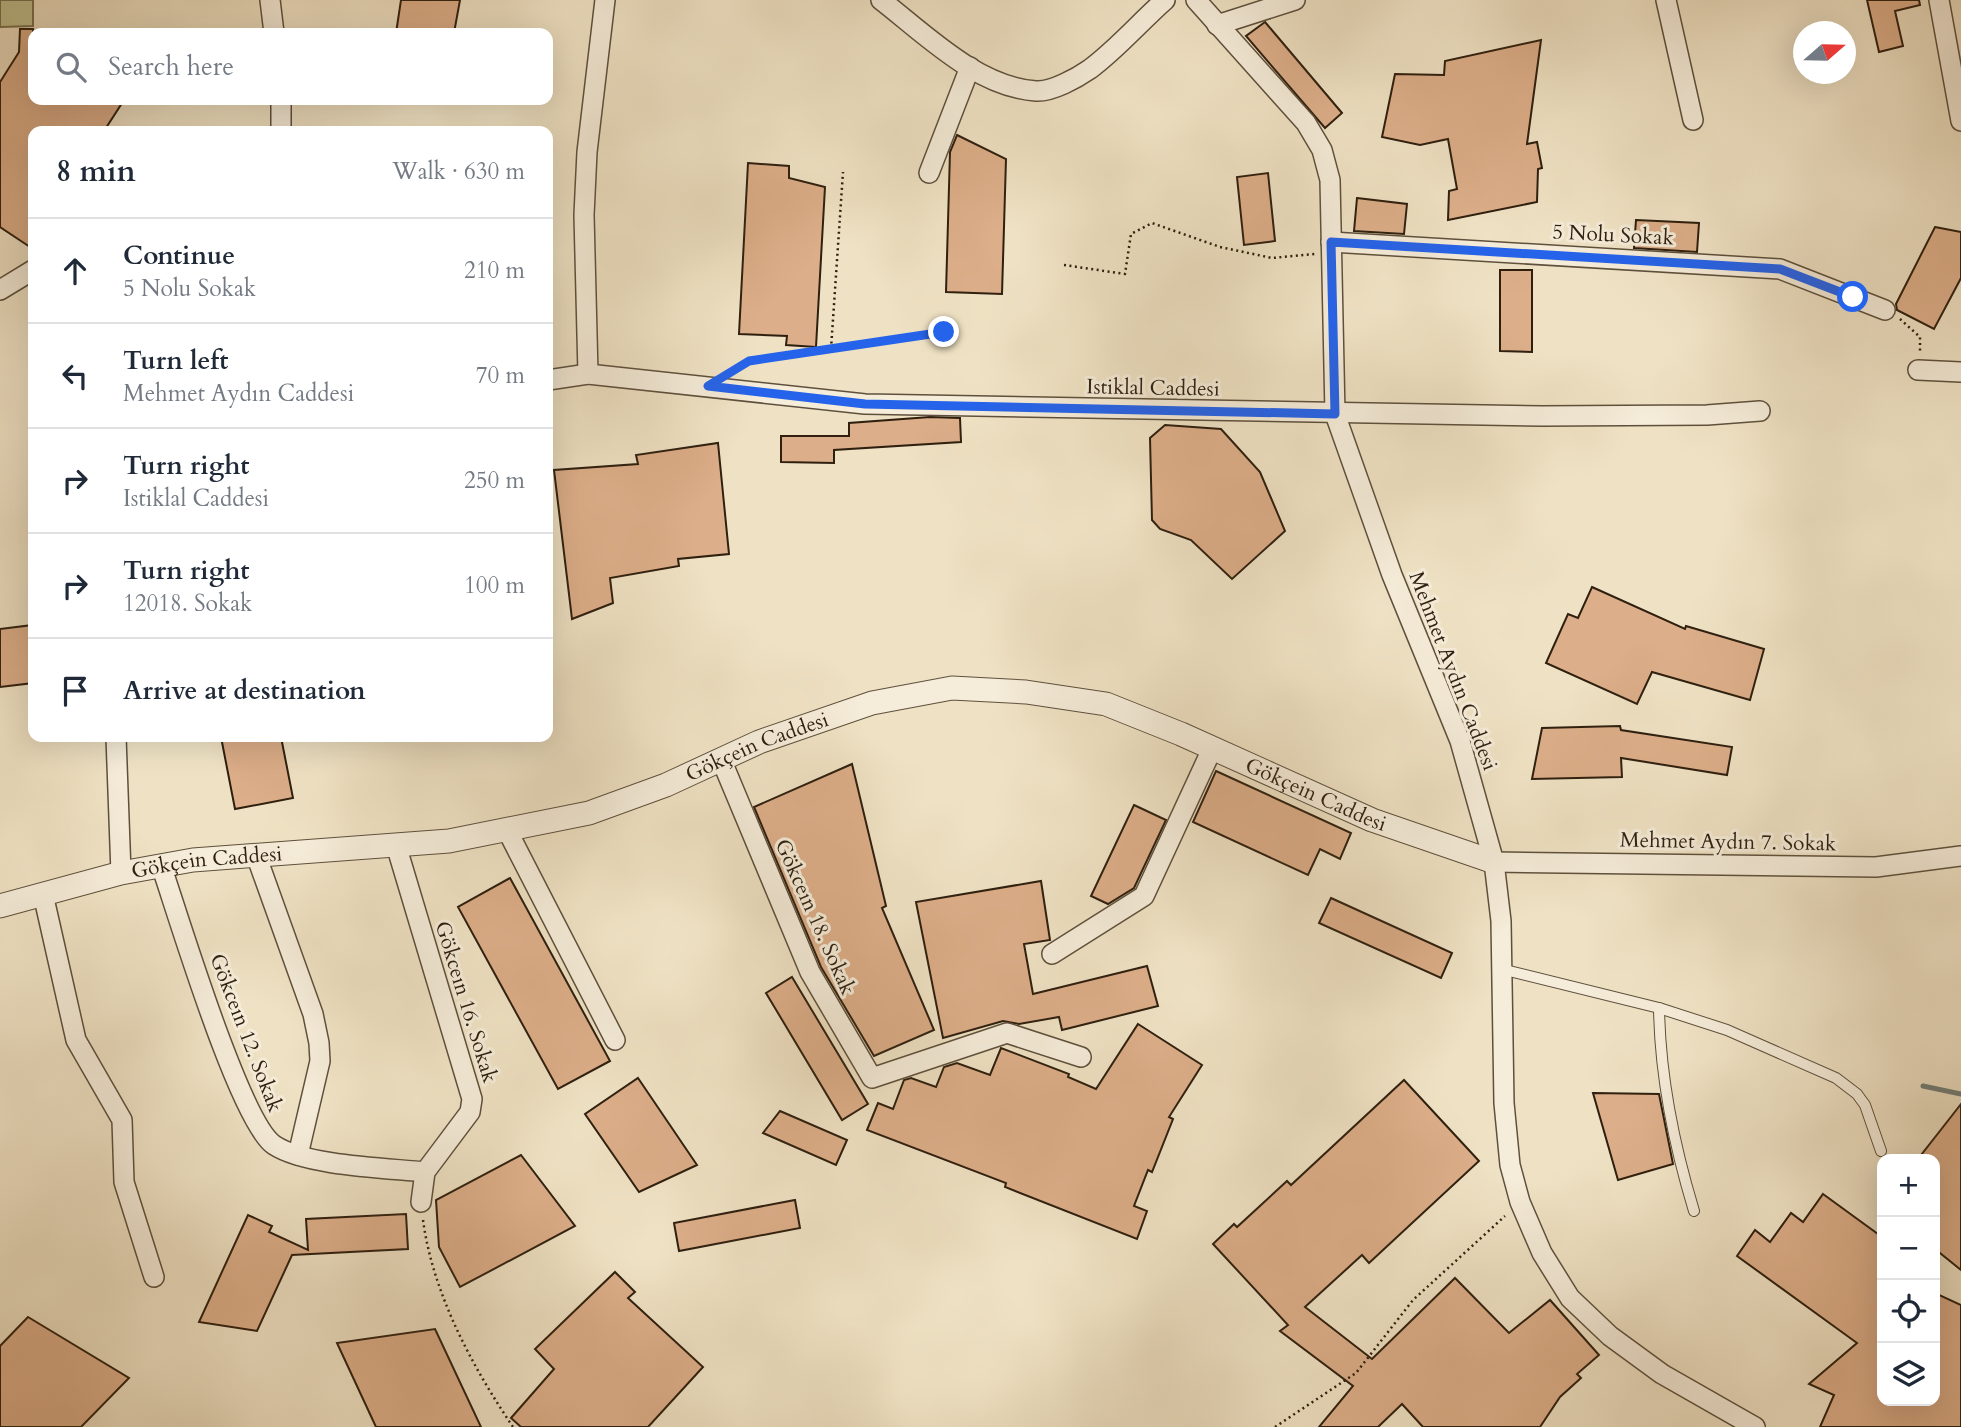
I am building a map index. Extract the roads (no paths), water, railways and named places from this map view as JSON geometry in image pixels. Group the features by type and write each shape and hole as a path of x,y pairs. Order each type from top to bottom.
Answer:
{"street":[{"path":"270,0 273,28"},
{"path":"588,374 584,215 587,152 605,0"},
{"path":"881,0 970,67 1013,87 1038,91 1051,89 1089,69 1165,0"},
{"name":"Mehmet Aydın Caddesi","path":"1196,0 1306,123 1322,150 1330,180 1335,414 1392,575 1460,741 1494,862 1501,921 1504,1103 1510,1165 1520,1202 1542,1253 1570,1298 1610,1336 1662,1374 1755,1427"},
{"path":"1217,25 1295,0"},
{"path":"1666,0 1693,120"},
{"path":"1939,0 1961,121"},
{"path":"929,173 970,67"},
{"path":"281,105 281,126"},
{"name":"5 Nolu Sokak","path":"1331,247 1780,269 1885,310"},
{"path":"0,290 28,273"},
{"path":"1918,370 1961,372"},
{"name":"Istiklal Caddesi","path":"553,379 588,374 865,404 1335,414 1707,415 1760,411"},
{"name":"Gökçein Caddesi","path":"0,906 121,873 161,865 449,841 589,813 666,785 759,742 872,703 952,688 1026,692 1106,704 1372,821 1494,862"},
{"path":"116,742 121,873"},
{"path":"1052,954 1144,896 1212,749"},
{"name":"Gökceın 18. Sokak","path":"722,760 810,972 872,1078 1007,1033 1081,1057"},
{"path":"507,831 615,1040"},
{"name":"Gökceın 16. Sokak","path":"396,845 472,1099 470,1112 425,1172 421,1202"},
{"path":"256,855 313,1014 319,1043 320,1061 298,1155"},
{"name":"Mehmet Aydın 7. Sokak","path":"1494,862 1876,867 1961,856"},
{"name":"Gökceın 12. Sokak","path":"161,865 223,1046 261,1133 275,1146 298,1155 425,1172"},
{"path":"43,894 76,1040 122,1120 124,1182 154,1277"}],"lane":[{"path":"1502,969 1659,1007 1727,1030 1846,1084 1865,1105 1881,1151"},
{"path":"1659,1007 1659,1040 1675,1140 1694,1210"}],"waterway":[{"path":"1923,1086 1961,1094"}]}
